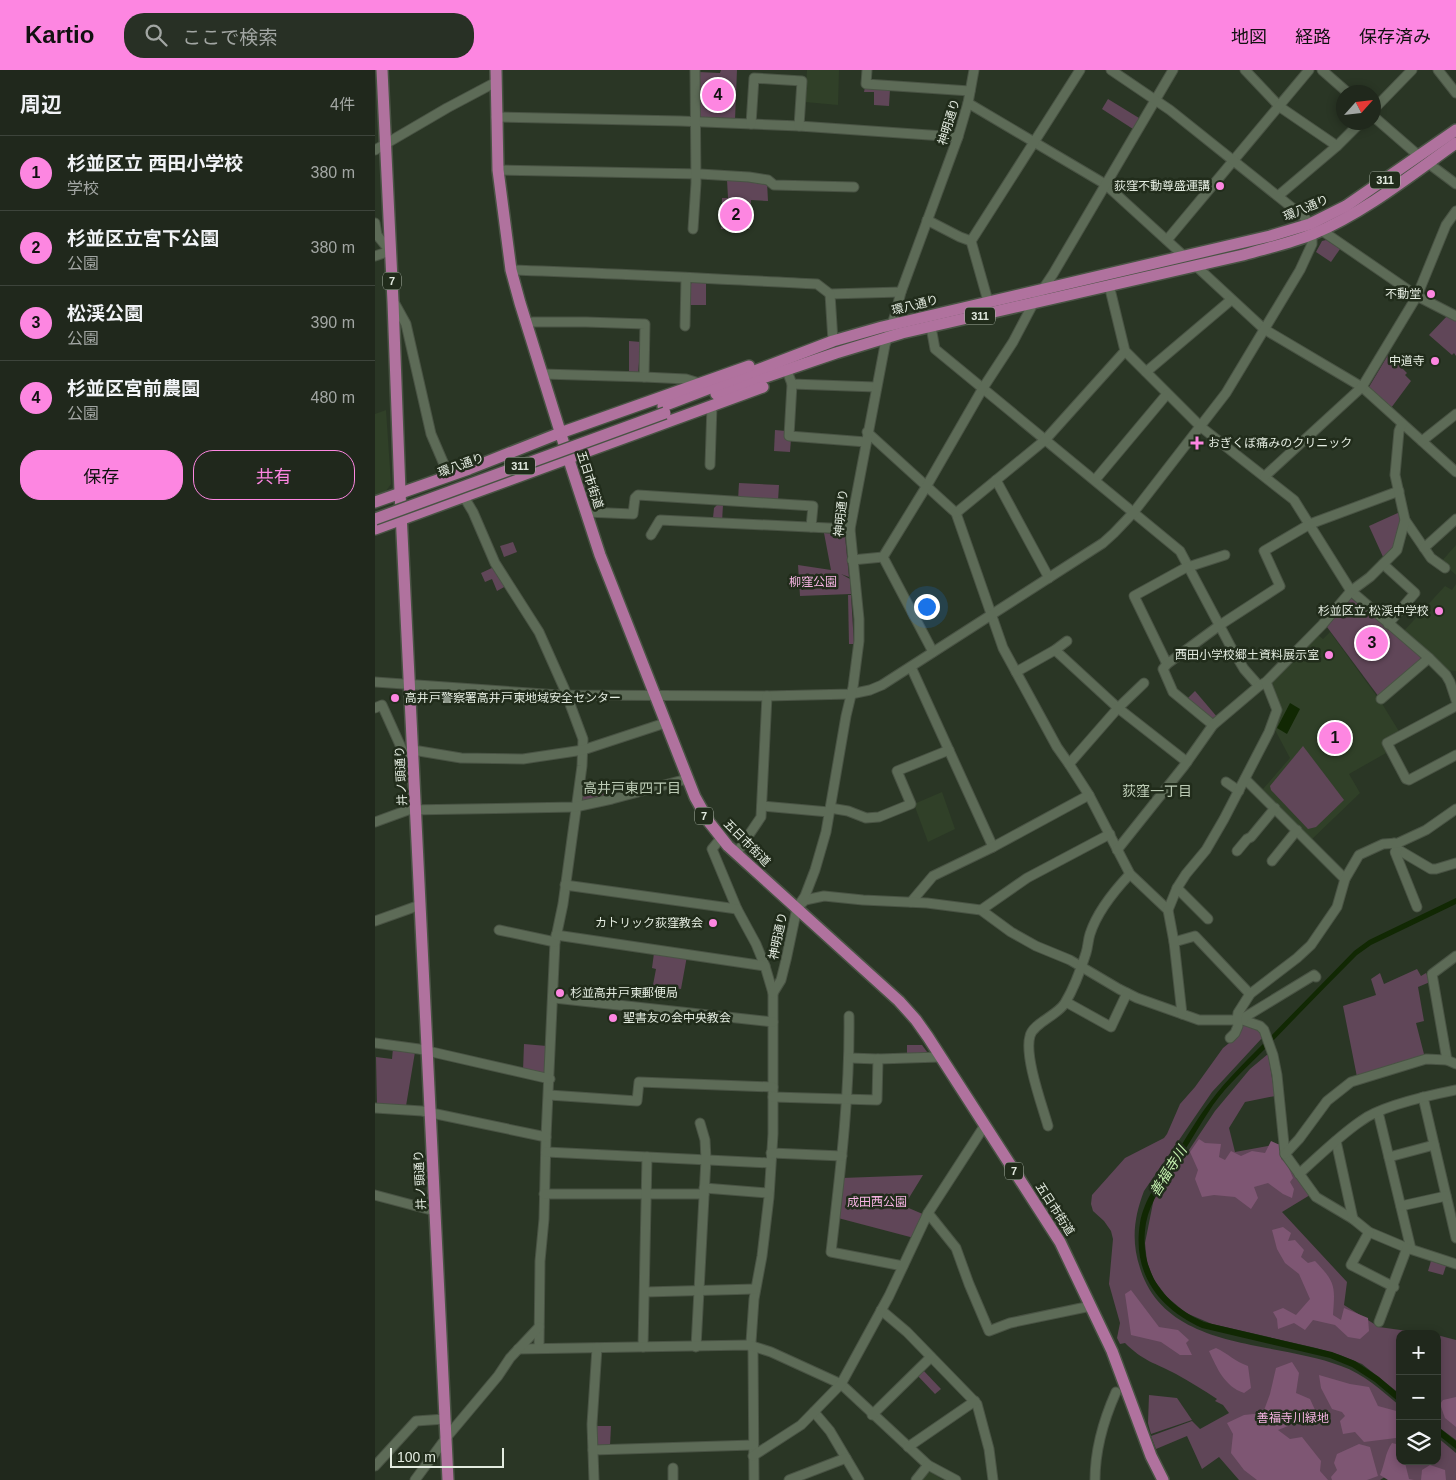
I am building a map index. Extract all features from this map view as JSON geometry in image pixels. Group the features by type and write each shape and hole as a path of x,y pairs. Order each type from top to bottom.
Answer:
{"main road":[{"name":"井ノ頭通り","path":"382,70 400,492 448,1480"},
{"name":"五日市街道","path":"496,70 498,170 511,270 586,512 687,779 706,818 736,854 899,1000 916,1020 1060,1242 1112,1351 1151,1456 1163,1480"},
{"name":"環八通り","path":"1424,159 1456,130"},
{"name":"環八通り","path":"375,511 664,409 785,372 836,353 931,327 1243,255 1315,229 1362,196 1424,159 1456,143"},
{"name":"環八通り","path":"375,519 664,409 833,341 892,324 1043,288 1270,236 1315,229"},
{"path":"375,502 752,364 778,362"},
{"path":"375,529 773,383 785,372"}],"street":[{"path":"693,229 696,174 695,70"},
{"path":"867,70 866,84 970,91"},
{"name":"神明通り","path":"773,993 781,980 797,908 805,896 827,832 829,810 851,694 859,641 859,619 850,529 867,432 888,338 901,292 958,137 969,102 973,70"},
{"path":"989,301 971,241 1080,70"},
{"path":"1111,70 1195,129 1305,218 1315,229 1417,296 1456,316"},
{"path":"883,557 927,487 983,388 1013,342 1033,304 1053,274 1173,70"},
{"path":"1245,70 1280,107 1337,146"},
{"path":"1167,240 1309,70"},
{"path":"1322,70 1339,85"},
{"path":"1381,102 1412,70"},
{"path":"1438,70 1456,93"},
{"path":"751,124 754,78 802,81 799,126"},
{"path":"375,150 464,98 496,82"},
{"path":"969,102 1105,184 1184,256"},
{"path":"497,117 799,126 958,137"},
{"path":"1381,123 1456,184"},
{"path":"1278,196 1353,130"},
{"path":"498,170 696,174 749,177 769,180 774,185 854,187"},
{"path":"1265,476 1362,387 1417,296 1446,226 1456,211"},
{"path":"927,220 959,237 971,241"},
{"path":"375,223 377,235 390,251 375,256"},
{"path":"375,682 567,695 767,696 851,694 871,690 882,685 1103,543 1114,534 1133,513 1227,393 1300,270 1312,244 1315,229"},
{"path":"1196,266 1264,329 1362,387 1456,472"},
{"path":"511,270 593,272 817,284 830,294 901,292"},
{"path":"685,326 686,278"},
{"path":"1109,285 1125,352 1201,427 1294,500 1351,591 1429,658 1450,682 1456,700"},
{"path":"830,294 833,341"},
{"path":"1146,372 1231,300"},
{"path":"393,302 405,324 431,434 449,476"},
{"path":"527,324 533,322 586,322 645,324 644,376"},
{"path":"931,327 935,349 1180,550 1244,669 1263,684 1277,710 1269,732 1245,780 1206,850 1177,888 1168,910 1183,1014"},
{"path":"956,514 1045,440 1125,352"},
{"path":"785,372 793,384 789,436 865,442"},
{"path":"543,374 644,376 686,379 699,383"},
{"path":"793,384 877,388"},
{"path":"1095,480 1167,394"},
{"path":"710,465 711,405"},
{"path":"1422,441 1456,414"},
{"path":"1402,424 1399,431 1395,472 1405,520 1431,558 1445,568"},
{"path":"867,432 956,514 1003,648 1057,747 1089,795 1130,874 1168,910"},
{"path":"996,480 1049,578"},
{"path":"1213,725 1173,692 1163,669 1167,664 1220,625 1280,586 1264,551 1310,524 1399,491"},
{"path":"586,512 633,514 635,498 638,496 813,506 811,527"},
{"path":"464,497 473,512 495,563 539,632 567,695 583,739 562,914 556,938 540,1261 539,1348"},
{"path":"1424,548 1456,519"},
{"path":"651,535 660,520 850,529"},
{"path":"1117,850 1187,762 1213,725 1263,684 1322,625 1351,591 1397,550 1405,520"},
{"path":"1167,664 1134,596 1189,568 1225,555"},
{"path":"852,560 883,557"},
{"path":"883,557 933,652"},
{"path":"1383,564 1415,592 1388,624"},
{"path":"1016,672 1055,650 1067,640"},
{"path":"1055,650 1118,708 1187,762"},
{"path":"1381,699 1429,658"},
{"path":"911,667 993,847"},
{"path":"1446,676 1456,673"},
{"path":"1069,764 1118,708 1144,683"},
{"path":"736,854 761,817 767,696"},
{"path":"375,708 382,705 405,756 523,759 583,750 665,723"},
{"path":"1456,706 1387,744 1405,779 1409,780 1456,755"},
{"path":"762,806 849,811 866,818 879,817 911,804 897,771 949,750"},
{"path":"375,822 416,809 575,807 687,779"},
{"path":"1245,780 1345,879"},
{"path":"1226,782 1239,790"},
{"path":"911,902 933,876 993,847 1089,795"},
{"path":"1237,851 1247,839 1251,838 1275,808"},
{"path":"1396,846 1426,830 1456,809"},
{"path":"1272,860 1297,830"},
{"path":"981,910 1027,878 1110,834"},
{"path":"721,838 712,849 737,909 756,944 773,993 771,1158 762,1256 755,1289 752,1346 754,1480"},
{"path":"1229,1038 1235,1033 1240,1020 1238,1013 1250,994 1311,945 1337,907 1345,879 1359,855 1383,844 1396,846 1431,869 1456,863"},
{"path":"1396,846 1395,852 1417,907"},
{"path":"1048,1126 1031,1062 1030,1035 1037,1026 1057,1012 1066,1002 1082,966 1090,933 1114,892 1130,874"},
{"path":"565,885 737,909"},
{"path":"1177,888 1208,920"},
{"path":"797,908 805,900 824,896 959,906 981,910 1011,932 1036,946 1082,966 1127,993 1199,1020 1240,1020 1260,1026 1264,1030 1277,1076 1285,1154 1316,1197 1353,1219 1369,1232 1456,1264"},
{"path":"375,921 420,905"},
{"path":"499,930 765,966"},
{"path":"1174,942 1195,936 1250,994"},
{"path":"1447,1060 1432,974 1456,956"},
{"path":"1240,1020 1315,975 1316,977"},
{"path":"1066,1002 1111,1026 1127,993"},
{"path":"554,998 773,1022"},
{"path":"849,1016 850,1058 847,1098 831,1252 903,1266"},
{"path":"375,1043 427,1050 550,1079"},
{"path":"850,1058 940,1057"},
{"path":"773,1097 877,1100 878,1059"},
{"path":"1285,1154 1299,1139 1327,1101 1351,1082 1427,1059 1447,1060 1456,1064"},
{"path":"549,1095 637,1100 639,1082 773,1087"},
{"path":"1299,1174 1361,1120 1378,1112 1423,1097 1456,1090"},
{"path":"1423,1097 1456,1238"},
{"path":"375,1108 422,1111 546,1137"},
{"path":"1378,1112 1401,1206 1409,1248 1379,1322"},
{"path":"696,1347 706,1159 705,1140 700,1123"},
{"path":"753,1456 787,1436 801,1425 841,1384 881,1310 928,1213 985,1125"},
{"path":"1336,1142 1353,1219"},
{"path":"1389,1157 1434,1145"},
{"path":"546,1152 706,1159 842,1156"},
{"path":"643,1348 647,1157"},
{"path":"544,1194 704,1191 768,1193"},
{"path":"375,1195 435,1210"},
{"path":"1401,1206 1446,1196"},
{"path":"928,1213 955,1248 989,1331 1010,1323 1091,1306"},
{"path":"1369,1232 1351,1265 1393,1287"},
{"path":"645,1292 755,1289"},
{"path":"881,1310 907,1332 979,1407 987,1440 993,1480"},
{"path":"415,1480 446,1438 518,1349 539,1327"},
{"path":"518,1349 752,1346 771,1352 841,1384 872,1415 928,1465 956,1480"},
{"path":"594,1480 592,1424 597,1348"},
{"path":"872,1415 931,1357"},
{"path":"1095,1480 1096,1460 1101,1435 1116,1392"},
{"path":"908,1447 975,1401"},
{"path":"814,1412 830,1431 859,1480"},
{"path":"375,1466 416,1421 445,1419"},
{"path":"593,1450 753,1445"},
{"path":"789,1480 846,1458"},
{"path":"916,1480 928,1465"},
{"path":"673,1468 673,1480"}],"shaded area":[{"path":"807,70 839,70 838,105 805,102"},
{"path":"386,410 391,484 386,491 375,495 375,414"},
{"path":"1456,545 1456,575 1441,562"},
{"name":"杉並区立 松渓中学校","path":"1456,584 1456,671 1446,670 1403,632 1445,586 1452,590"},
{"path":"1330,632 1381,702 1400,733 1383,743 1387,751 1386,753 1349,774 1360,793 1310,841 1263,789 1290,758 1274,728 1278,711 1268,684 1318,635 1323,639"},
{"path":"942,792 955,829 928,842 914,804"},
{"path":"1199,1139 1205,1143 1221,1144 1219,1157 1225,1160 1231,1151 1241,1156 1252,1151 1265,1153 1271,1141 1282,1146 1281,1159 1287,1164 1293,1178 1290,1182 1294,1189 1292,1198 1268,1183 1254,1187 1258,1198 1251,1209 1235,1197 1214,1195 1202,1197 1195,1179 1198,1170 1190,1152"},
{"path":"1283,1227 1291,1233 1288,1241 1295,1240 1304,1250 1301,1257 1308,1263 1315,1261 1333,1285 1333,1315 1341,1320 1344,1308 1368,1318 1369,1331 1360,1339 1348,1337 1335,1325 1313,1320 1305,1330 1294,1323 1278,1329 1277,1319 1273,1312 1283,1308 1296,1315 1310,1299 1299,1274 1285,1263 1277,1249 1272,1230"},
{"path":"1131,1290 1159,1327 1178,1330 1189,1340 1186,1343 1192,1355 1180,1355 1161,1342 1131,1335 1125,1294"},
{"path":"1216,1348 1248,1366 1251,1388 1244,1393 1226,1381 1218,1370 1209,1351"},
{"path":"1292,1362 1299,1373 1296,1393 1310,1399 1316,1412 1290,1413 1288,1426 1278,1430 1290,1439 1302,1437 1321,1461 1320,1471 1328,1480 1257,1480 1244,1470 1231,1453 1233,1434 1227,1423 1244,1415 1263,1413 1276,1368"},
{"path":"1319,1375 1350,1384 1369,1387 1378,1406 1396,1411 1396,1438 1364,1442 1355,1432 1343,1434 1340,1421 1345,1416 1342,1412 1332,1409 1321,1388"},
{"path":"1456,1397 1456,1427 1445,1418 1441,1407 1443,1400"},
{"path":"1392,1443 1396,1444 1396,1465 1406,1465 1409,1479 1414,1480 1388,1480 1380,1475"},
{"path":"1359,1444 1370,1447 1378,1476 1367,1480 1332,1480 1331,1477 1337,1470 1334,1463 1337,1454"},
{"path":"1430,1465 1445,1470 1446,1480 1421,1480 1422,1470"},
{"path":"926,1471 929,1471 943,1480 919,1480"}],"green space":[{"path":"721,70 737,70 735,120 700,118 699,72 720,73"},
{"path":"865,87 890,89 889,106 874,105 874,92 864,92"},
{"path":"1108,99 1139,118 1133,129 1102,109"},
{"path":"727,180 767,182 768,201 751,200 750,229 721,229 722,198 728,198"},
{"path":"1326,240 1340,249 1331,262 1316,252 1322,241"},
{"path":"693,282 706,283 706,305 688,305 689,285"},
{"path":"1448,315 1456,319 1456,356 1454,353 1452,355 1429,335"},
{"path":"629,341 641,342 638,373 629,373"},
{"path":"1388,355 1401,365 1407,373 1405,375 1411,381 1391,408 1369,387"},
{"path":"775,430 786,431 791,439 790,452 774,451"},
{"path":"739,483 779,485 778,501 738,500"},
{"path":"717,505 723,505 722,522 713,518 714,508"},
{"path":"1400,512 1401,526 1398,538 1384,559 1369,526"},
{"name":"柳窪公園","path":"824,533 845,536 849,577 841,574 850,579 851,594 800,596 798,565 831,570"},
{"path":"513,542 517,552 504,557 500,546"},
{"path":"494,567 506,586 497,591 492,579 485,582 481,573"},
{"path":"848,595 851,595 854,644 849,644"},
{"path":"1351,598 1424,659 1379,697 1327,627"},
{"path":"1195,691 1218,718 1213,724 1185,701"},
{"path":"1303,746 1344,800 1316,827 1308,829 1271,790 1270,786"},
{"path":"602,782 607,798 579,803 582,786"},
{"path":"654,953 687,956 681,989 653,985 656,969 652,968"},
{"path":"1417,969 1421,976 1426,973 1430,982 1418,987 1424,1021 1416,1023 1425,1058 1357,1077 1343,1006 1376,995 1371,979 1380,973 1384,984"},
{"name":"善福寺川緑地","path":"1243,1024 1254,1027 1262,1033 1262,1038 1212,1092 1144,1191 1136,1220 1135,1248 1140,1268 1153,1295 1173,1315 1197,1329 1225,1339 1314,1358 1349,1369 1365,1378 1396,1403 1396,1465 1441,1465 1441,1440 1456,1453 1456,1480 1409,1480 1388,1475 1380,1480 1239,1480 1219,1457 1202,1469 1187,1436 1156,1449 1151,1436 1192,1421 1200,1429 1229,1413 1223,1405 1215,1401 1217,1399 1207,1392 1144,1358 1125,1343 1120,1344 1117,1338 1120,1323 1109,1284 1113,1239 1111,1231 1104,1221 1093,1211 1091,1204 1092,1195 1125,1158 1164,1138 1180,1104 1195,1087 1223,1048 1239,1035"},
{"path":"524,1044 547,1046 545,1074 523,1071"},
{"path":"907,1045 922,1045 930,1056 907,1056"},
{"path":"393,1048 415,1052 406,1106 377,1105 376,1057 392,1059"},
{"path":"1268,1054 1275,1096 1245,1102 1229,1128 1235,1152 1279,1144 1282,1154 1310,1195 1282,1212 1347,1282 1344,1305 1379,1327 1400,1330 1396,1330 1396,1391 1362,1364 1340,1355 1212,1324 1186,1313 1167,1297 1154,1280 1147,1262 1145,1243 1154,1198 1179,1165 1215,1111 1250,1069"},
{"name":"成田西公園","path":"923,1175 904,1206 925,1215 914,1238 838,1218 842,1178"},
{"path":"1431,1261 1446,1266 1443,1275 1428,1271"},
{"path":"1441,1336 1456,1340 1456,1440 1441,1429"},
{"path":"922,1369 941,1389 935,1394 917,1375"},
{"path":"1149,1395 1177,1398 1192,1420 1151,1434 1148,1423"},
{"path":"597,1426 611,1426 610,1446 595,1446"}],"water":[{"path":"1290,703 1300,709 1287,734 1277,728"},
{"name":"善福寺川","path":"1456,898 1456,904 1371,945 1357,955 1239,1075 1213,1105 1159,1192 1148,1215 1145,1240 1146,1256 1150,1270 1157,1283 1177,1306 1189,1315 1204,1322 1332,1352 1355,1361 1379,1377 1396,1392 1396,1400 1375,1382 1352,1367 1330,1358 1202,1328 1186,1320 1161,1299 1151,1287 1140,1258 1139,1241 1142,1214 1153,1190 1195,1123 1217,1093 1354,951 1369,940"},
{"path":"1441,1429 1456,1441 1456,1449 1441,1437"}],"place":[{"name":"杉並区宮前農園","path":"718,95"},
{"name":"荻窪不動尊盛運講","path":"1220,186"},
{"name":"杉並区立宮下公園","path":"736,215"},
{"name":"不動堂","path":"1431,294"},
{"name":"中道寺","path":"1435,361"},
{"name":"おぎくぼ痛みのクリニック","path":"1197,443"},
{"name":"杉並区立 松渓中学校","path":"1439,611"},
{"name":"松渓公園","path":"1372,643"},
{"name":"西田小学校郷土資料展示室","path":"1329,655"},
{"name":"高井戸警察署高井戸東地域安全センター","path":"395,698"},
{"name":"杉並区立 西田小学校","path":"1335,738"},
{"name":"カトリック荻窪教会","path":"713,923"},
{"name":"杉並高井戸東郵便局","path":"560,993"},
{"name":"聖書友の会中央教会","path":"613,1018"}],"district":[{"name":"高井戸東四丁目","path":"632,788"},
{"name":"荻窪一丁目","path":"1157,791"}]}
